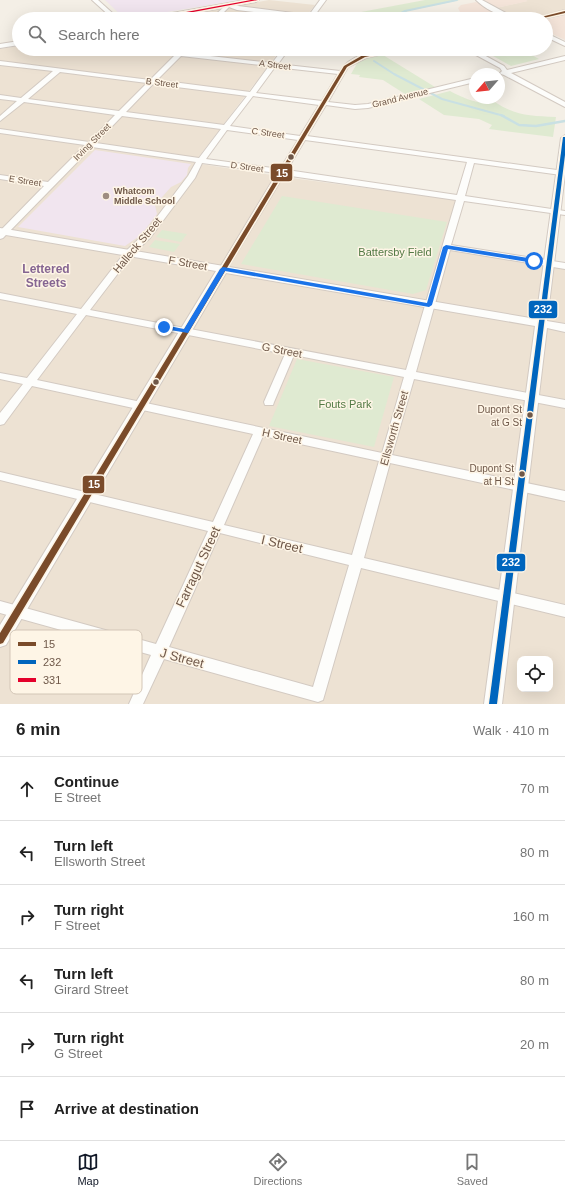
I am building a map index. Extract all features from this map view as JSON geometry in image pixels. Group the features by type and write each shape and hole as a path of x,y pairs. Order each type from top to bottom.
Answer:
{"street":[{"path":"95,0 108,12"},
{"path":"189,12 256,0"},
{"path":"314,12 323,0"},
{"path":"479,0 500,12"},
{"path":"228,5 237,8 266,12"},
{"path":"221,12 228,5"},
{"path":"553,15 565,12"},
{"path":"553,38 565,44"},
{"path":"1,45 12,44"},
{"name":"Irving Street","path":"1,232 50,185 177,56"},
{"name":"A Street","path":"214,56 342,73"},
{"name":"Halleck Street","path":"0,421 129,253 147,236 192,176 200,160 280,56"},
{"path":"0,640 342,73 349,63 369,56"},
{"path":"481,56 502,68"},
{"path":"505,72 565,58"},
{"name":"B Street","path":"0,62 323,104"},
{"path":"0,119 59,70"},
{"path":"505,75 565,105"},
{"name":"Grand Avenue","path":"323,104 360,107 469,81"},
{"name":"C Street","path":"0,97 560,173"},
{"name":"D Street","path":"0,131 560,213"},
{"path":"493,704 549,264 560,213 560,173 565,138"},
{"name":"Ellsworth Street","path":"318,695 471,161"},
{"name":"E Street","path":"0,177 50,185"},
{"name":"F Street","path":"1,232 565,328"},
{"path":"446,247 565,266"},
{"name":"G Street","path":"0,296 565,404"},
{"path":"269,402 291,351"},
{"name":"H Street","path":"0,376 565,496"},
{"name":"Farragut Street","path":"142,690 260,431"},
{"name":"I Street","path":"0,476 565,611"},
{"name":"J Street","path":"0,607 83,630"},
{"name":"J Street","path":"142,646 318,695"},
{"name":"Farragut Street","path":"136,704 140,694"}],"shaded area":[{"path":"105,0 239,0 167,12 118,12"},
{"path":"269,0 315,5 310,12 204,12"},
{"path":"484,0 525,0 528,1 496,8"},
{"path":"525,0 565,0 565,10 553,13 504,12 496,8 527,1"},
{"path":"476,2 495,12 460,12 458,8 461,5"},
{"path":"565,15 565,40 553,34 553,18"},
{"path":"12,47 12,56 276,56 194,163 456,200 444,247 565,268 565,704 0,704 0,49"},
{"name":"Whatcom Middle School","path":"95,150 191,164 188,168 187,175 181,182 171,187 155,205 157,214 141,235 125,246 18,227"}],"green space":[{"path":"425,0 460,0 406,12 361,12"},
{"path":"385,56 435,87 405,94 383,80 359,77 360,75 351,74 359,60"},
{"path":"493,56 534,56 539,59 511,66"},
{"path":"450,91 469,100 469,104 498,104 517,113 556,117 553,137 489,129 492,125 479,119 444,115 419,99"},
{"name":"Battersby Field","path":"282,196 447,222 426,290 413,294 241,264"},
{"path":"162,230 187,234 181,242 156,237"},
{"path":"155,240 180,244 174,252 149,247"},
{"name":"Fouts Park","path":"297,359 394,377 374,447 269,426"}],"waterway":[{"path":"403,12 457,0"},
{"path":"374,61 394,74 442,99 502,115"},
{"path":"502,115 519,125 536,126 565,121"}],"transit line":[{"name":"331","path":"189,12 256,0"},
{"name":"15","path":"553,15 565,12"},
{"name":"15","path":"0,640 346,66 364,56"},
{"name":"232","path":"493,704 565,138"}],"place":[{"name":"Whatcom Middle School","path":"106,196"},
{"name":"Dupont St at G St","path":"530,415"},
{"name":"Dupont St at H St","path":"522,474"}],"district":[{"name":"Lettered Streets","path":"46,276"}],"route":[{"path":"164,327 186,331 223,269 429,305 446,247 534,261"}]}
